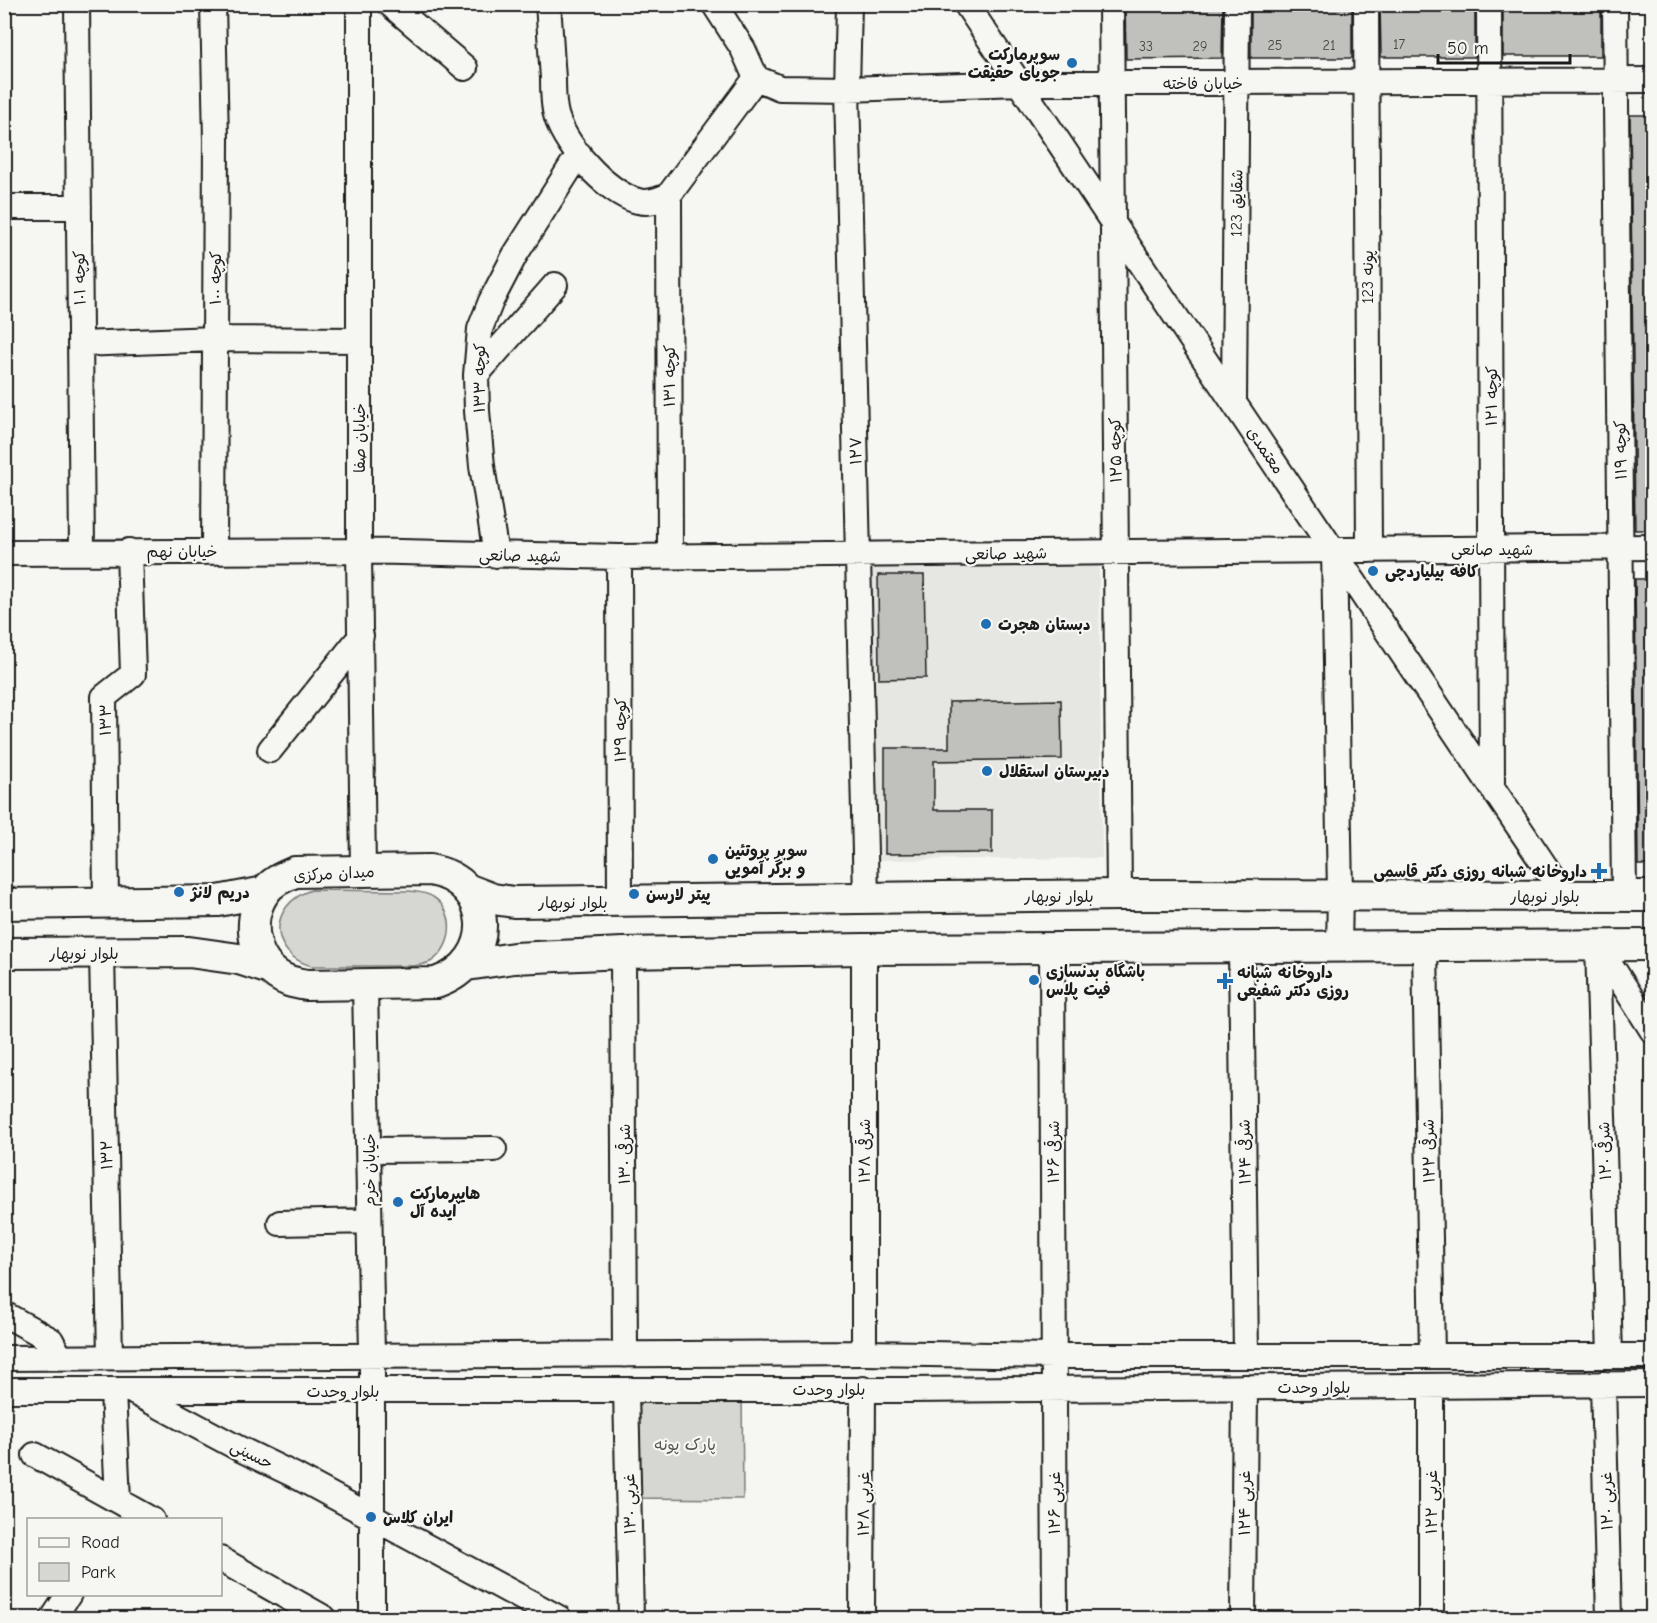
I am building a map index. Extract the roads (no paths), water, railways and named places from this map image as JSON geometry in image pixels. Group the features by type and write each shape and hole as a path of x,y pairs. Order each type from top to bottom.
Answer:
{"main road":[{"name":"میدان مرکزی","path":"265,892 278,879 295,872 430,870 459,881 467,889"},
{"name":"بلوار نوبهار","path":"467,889 493,899 514,902 1119,895 1638,896"},
{"path":"265,892 255,911 253,931 258,952 270,969 287,980 307,985 436,983 458,973 474,955 481,932 479,909 467,889"},
{"path":"4,904 218,901 265,892"},
{"path":"467,965 514,958 622,953 864,949 1241,949 1653,945"},
{"name":"بلوار نوبهار","path":"4,953 189,952 239,959 270,969"}],"street":[{"name":"کوچه ۱۰۱","path":"77,4 82,551"},
{"name":"کوچه ۱۰۰","path":"213,4 216,140 214,550"},
{"name":"خیابان صفا","path":"358,4 359,551 363,871"},
{"path":"390,4 465,68"},
{"path":"548,4 555,109 560,129 579,154 603,179 626,197 640,202 655,201 669,195 756,78 743,48 714,4"},
{"name":"۱۲۷","path":"849,4 847,89 866,897"},
{"name":"کوچه ۱۲۵","path":"1111,4 1119,895"},
{"name":"123 شقایق","path":"1234,402 1237,4"},
{"name":"123 پونه","path":"1366,4 1369,550"},
{"name":"کوچه ۱۲۱","path":"1489,4 1492,787"},
{"name":"کوچه ۱۱۹","path":"1615,4 1620,548 1638,896"},
{"name":"معتمدی","path":"974,10 1565,896"},
{"name":"خیابان فاخته","path":"756,78 780,88 847,89 1021,83 1653,80"},
{"name":"کوچه ۱۳۳","path":"496,555 483,466 476,375 480,329 491,301 515,255 579,154"},
{"name":"کوچه ۱۳۱","path":"669,195 670,556"},
{"path":"4,207 79,207"},
{"path":"476,375 555,285"},
{"path":"80,344 215,339 359,340"},
{"name":"شهید صانعی","path":"359,551 620,557 1653,547"},
{"name":"خیابان نهم","path":"4,553 214,550 359,551"},
{"path":"1334,550 1339,947"},
{"name":"۱۳۳","path":"106,903 104,697 133,674 129,551"},
{"name":"کوچه ۱۲۹","path":"620,557 620,902"},
{"path":"270,750 361,636"},
{"path":"1598,945 1653,1030"},
{"name":"۱۲۰ شرقی","path":"1598,945 1610,1356"},
{"name":"۱۲۲ شرقی","path":"1425,947 1432,1356"},
{"name":"۱۲۸ شرقی","path":"864,949 864,1353"},
{"name":"۱۲۶ شرقی","path":"1052,949 1053,1389"},
{"name":"۱۲۴ شرقی","path":"1241,949 1246,1356"},
{"name":"۱۳۲","path":"102,953 110,1357"},
{"name":"۱۳۰ شرقی","path":"622,953 626,1355"},
{"name":"خیابان خرم","path":"365,984 372,1391"},
{"path":"369,1150 494,1149"},
{"path":"280,1223 369,1221"},
{"path":"4,1314 51,1340 60,1357"},
{"name":"بلوار وحدت","path":"4,1358 864,1353 1054,1356 1653,1356"},
{"name":"۱۲۰ غربی","path":"1603,1384 1608,1618"},
{"name":"بلوار وحدت","path":"4,1390 1053,1389 1653,1384"},
{"name":"۱۲۲ غربی","path":"1431,1386 1431,1618"},
{"name":"۱۲۴ غربی","path":"1243,1618 1245,1387"},
{"name":"۱۲۸ غربی","path":"862,1618 863,1389"},
{"name":"۱۲۶ غربی","path":"1053,1389 1055,1618"},
{"name":"۱۳۰ غربی","path":"626,1390 631,1618"},
{"path":"122,1509 123,1391"},
{"name":"حسینی","path":"123,1391 371,1517 559,1618"},
{"path":"372,1391 372,1618"},
{"path":"35,1455 122,1509 147,1518"},
{"path":"222,1560 324,1618"},
{"path":"53,1618 68,1596"}],"place":[{"name":"سوپرمارکت جویای حقیقت","path":"1072,63"},
{"name":"کافه بیلیاردچی","path":"1373,571"},
{"name":"دبستان هجرت","path":"986,624"},
{"name":"دبیرستان استقلال","path":"987,771"},
{"name":"سوپر پروتئین و برگر آمویی","path":"713,859"},
{"name":"داروخانه شبانه روزی دکتر قاسمی","path":"1599,871"},
{"name":"دریم لانژ","path":"179,892"},
{"name":"پیتر لارسن","path":"634,894"},
{"name":"باشگاه بدنسازی فیت پلاس","path":"1034,980"},
{"name":"داروخانه شبانه روزی دکتر شفیعی","path":"1225,981"},
{"name":"هایپرمارکت ایده آل","path":"398,1202"},
{"name":"ایران کلاس","path":"371,1517"}],"park label":[{"name":"پارک پونه","path":"685,1444"}]}
